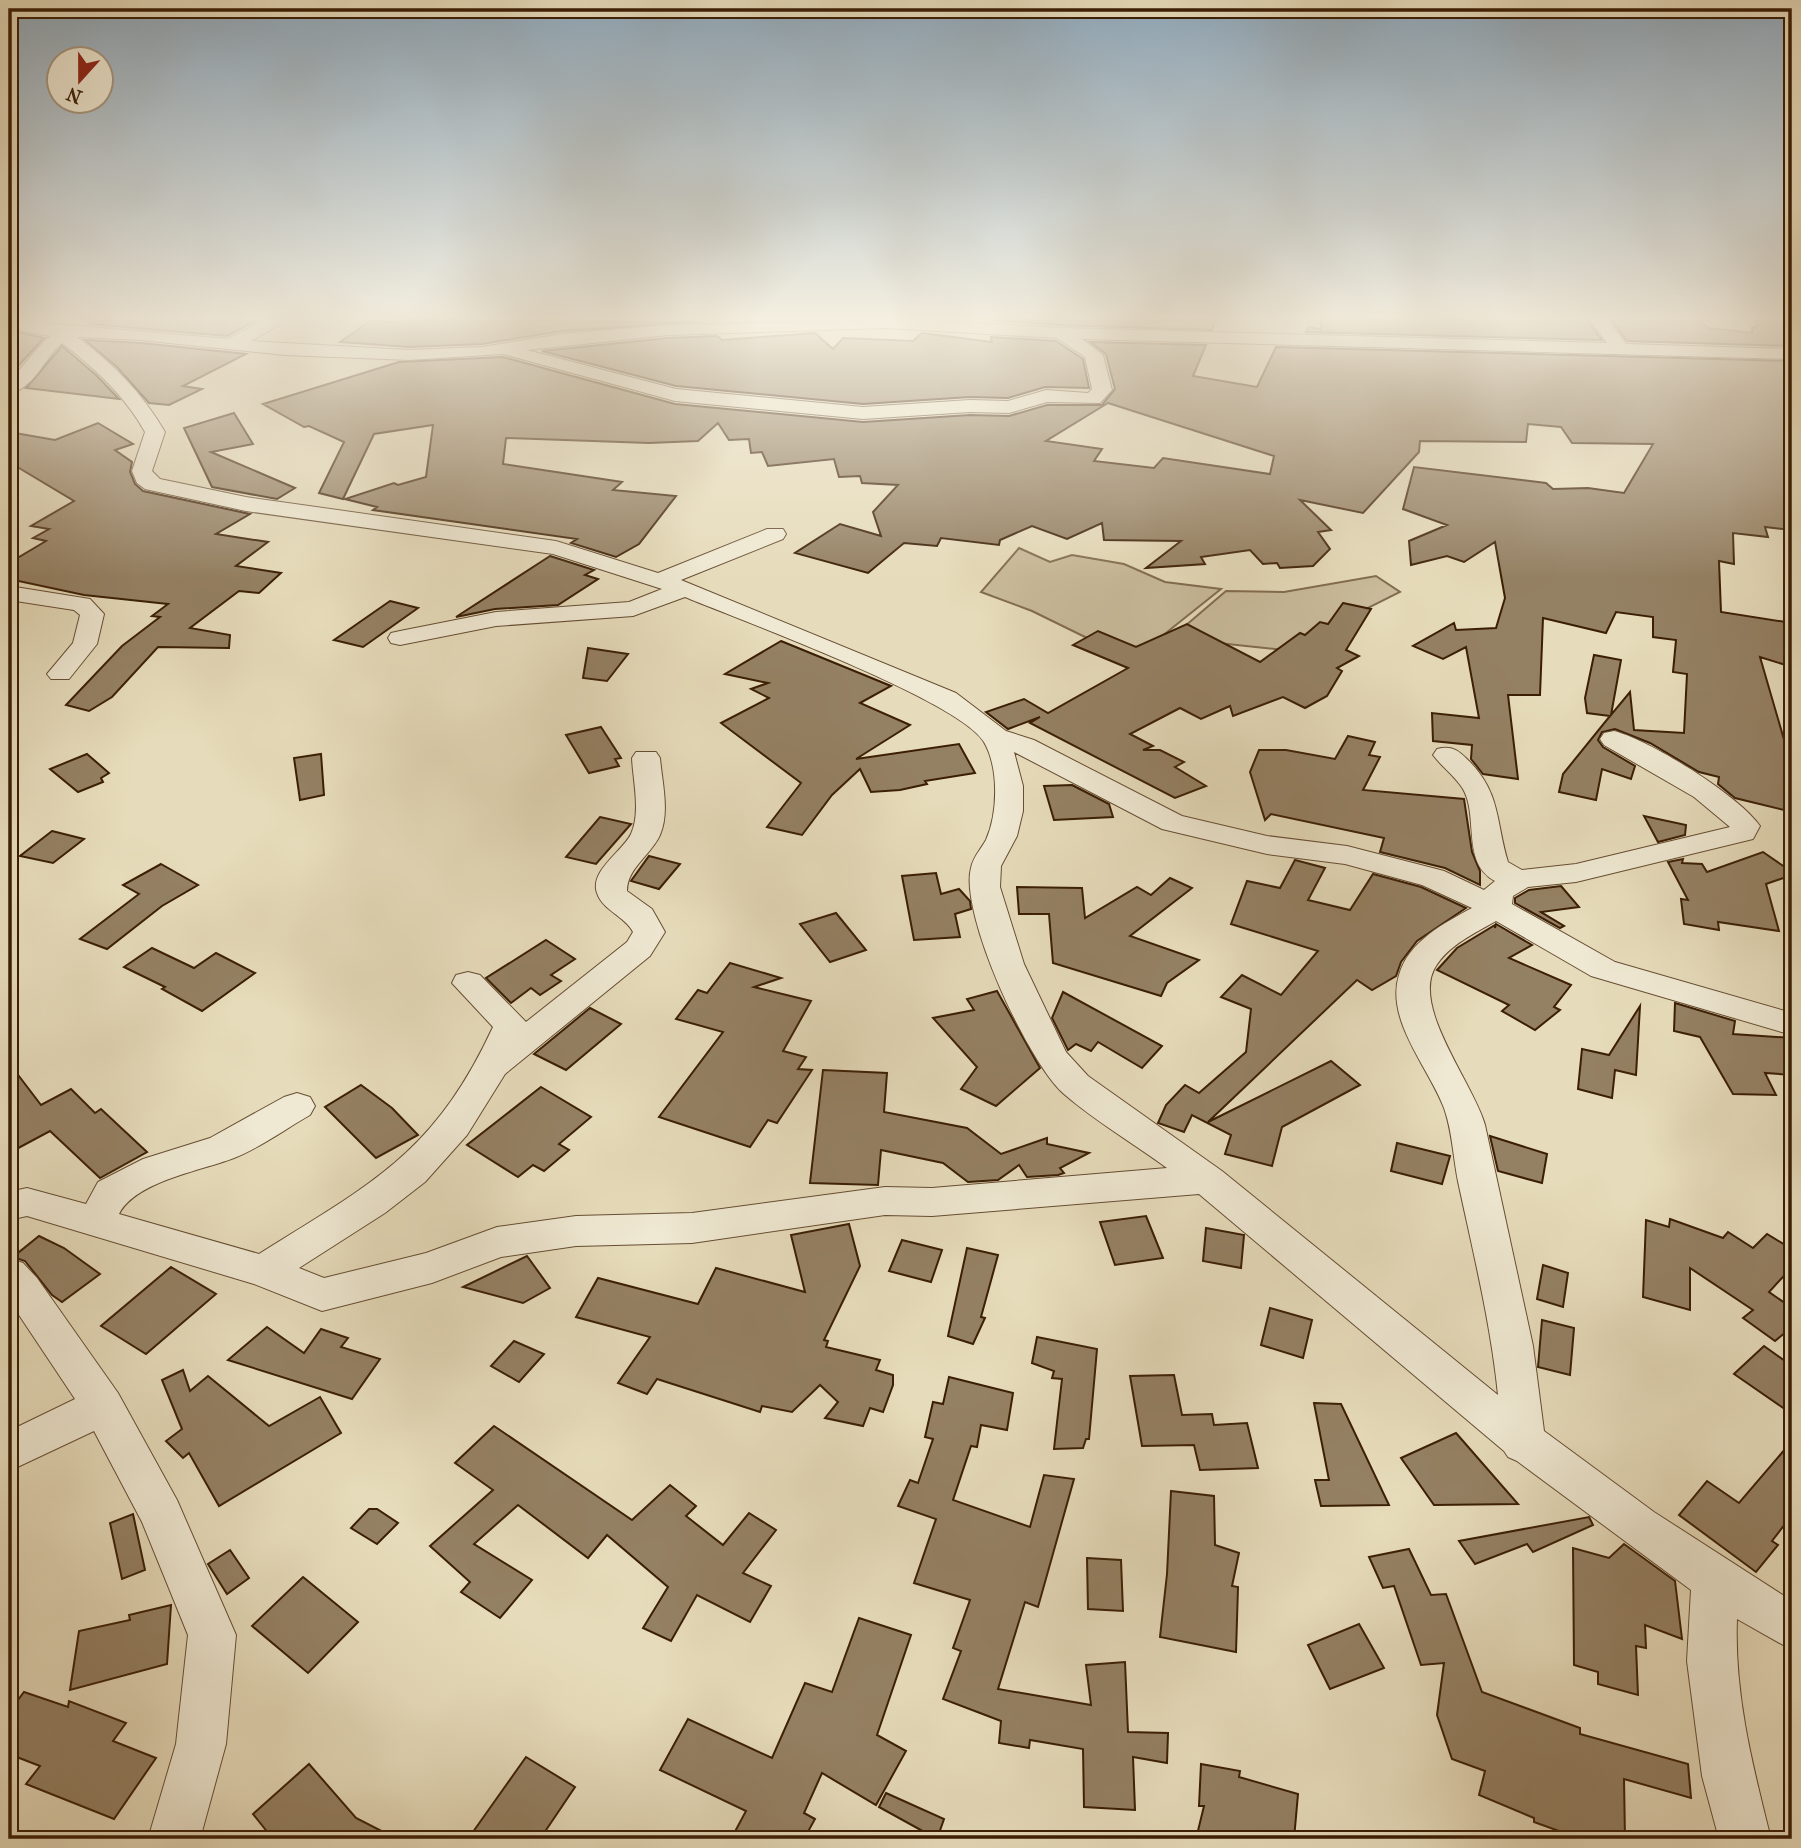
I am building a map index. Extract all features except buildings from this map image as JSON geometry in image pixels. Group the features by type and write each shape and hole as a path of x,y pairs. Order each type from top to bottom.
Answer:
{"street":[{"path":"139,406 147,415 155,432 142,471 144,479 153,484 246,504 556,548 660,580 926,689 947,699 996,737 1024,746 1172,823 1267,845 1380,862 1433,878 1496,908 1603,969 1792,1024"},
{"path":"793,406 886,413 967,406"},
{"path":"979,406 1012,406"},
{"path":"660,580 775,534"},
{"path":"400,638 496,619 633,609 685,589"},
{"path":"9,593 82,604 92,614 85,644 60,674"},
{"path":"996,737 1010,780 1010,801 1002,836 985,869 989,908 1017,987 1062,1072 1206,1179 1523,1444 1715,1582 1792,1627"},
{"path":"1447,755 1478,791 1488,830 1489,859 1501,873 1520,879 1576,873 1743,834 1745,826 1731,812 1648,756 1614,739"},
{"path":"491,1070 639,949 649,932 641,916 620,902 612,892 612,879 645,836 650,818 646,758"},
{"path":"1496,908 1498,892 1520,879"},
{"path":"1496,908 1462,927 1426,957 1416,973 1412,996 1422,1026 1461,1104 1472,1137 1474,1170 1504,1300 1522,1416 1523,1444"},
{"path":"264,1271 393,1185 430,1155 491,1070 511,1025 468,984"},
{"path":"95,1223 111,1192 156,1169 223,1148 297,1106"},
{"path":"9,1206 27,1202 264,1271 321,1295 432,1267 497,1242 576,1231 692,1228 885,1201 932,1202 1206,1179"},
{"path":"9,1274 23,1289 103,1406 161,1514 212,1635 201,1744 174,1839"},
{"path":"9,1452 103,1406"},
{"path":"1715,1582 1711,1661 1728,1776 1745,1839"}],"shaded area":[{"path":"1019,548 1050,562 1072,555 1124,564 1165,582 1221,589 1132,660 1032,611 981,592"},
{"path":"1376,576 1400,592 1284,650 1171,638 1226,591 1284,592"}]}
